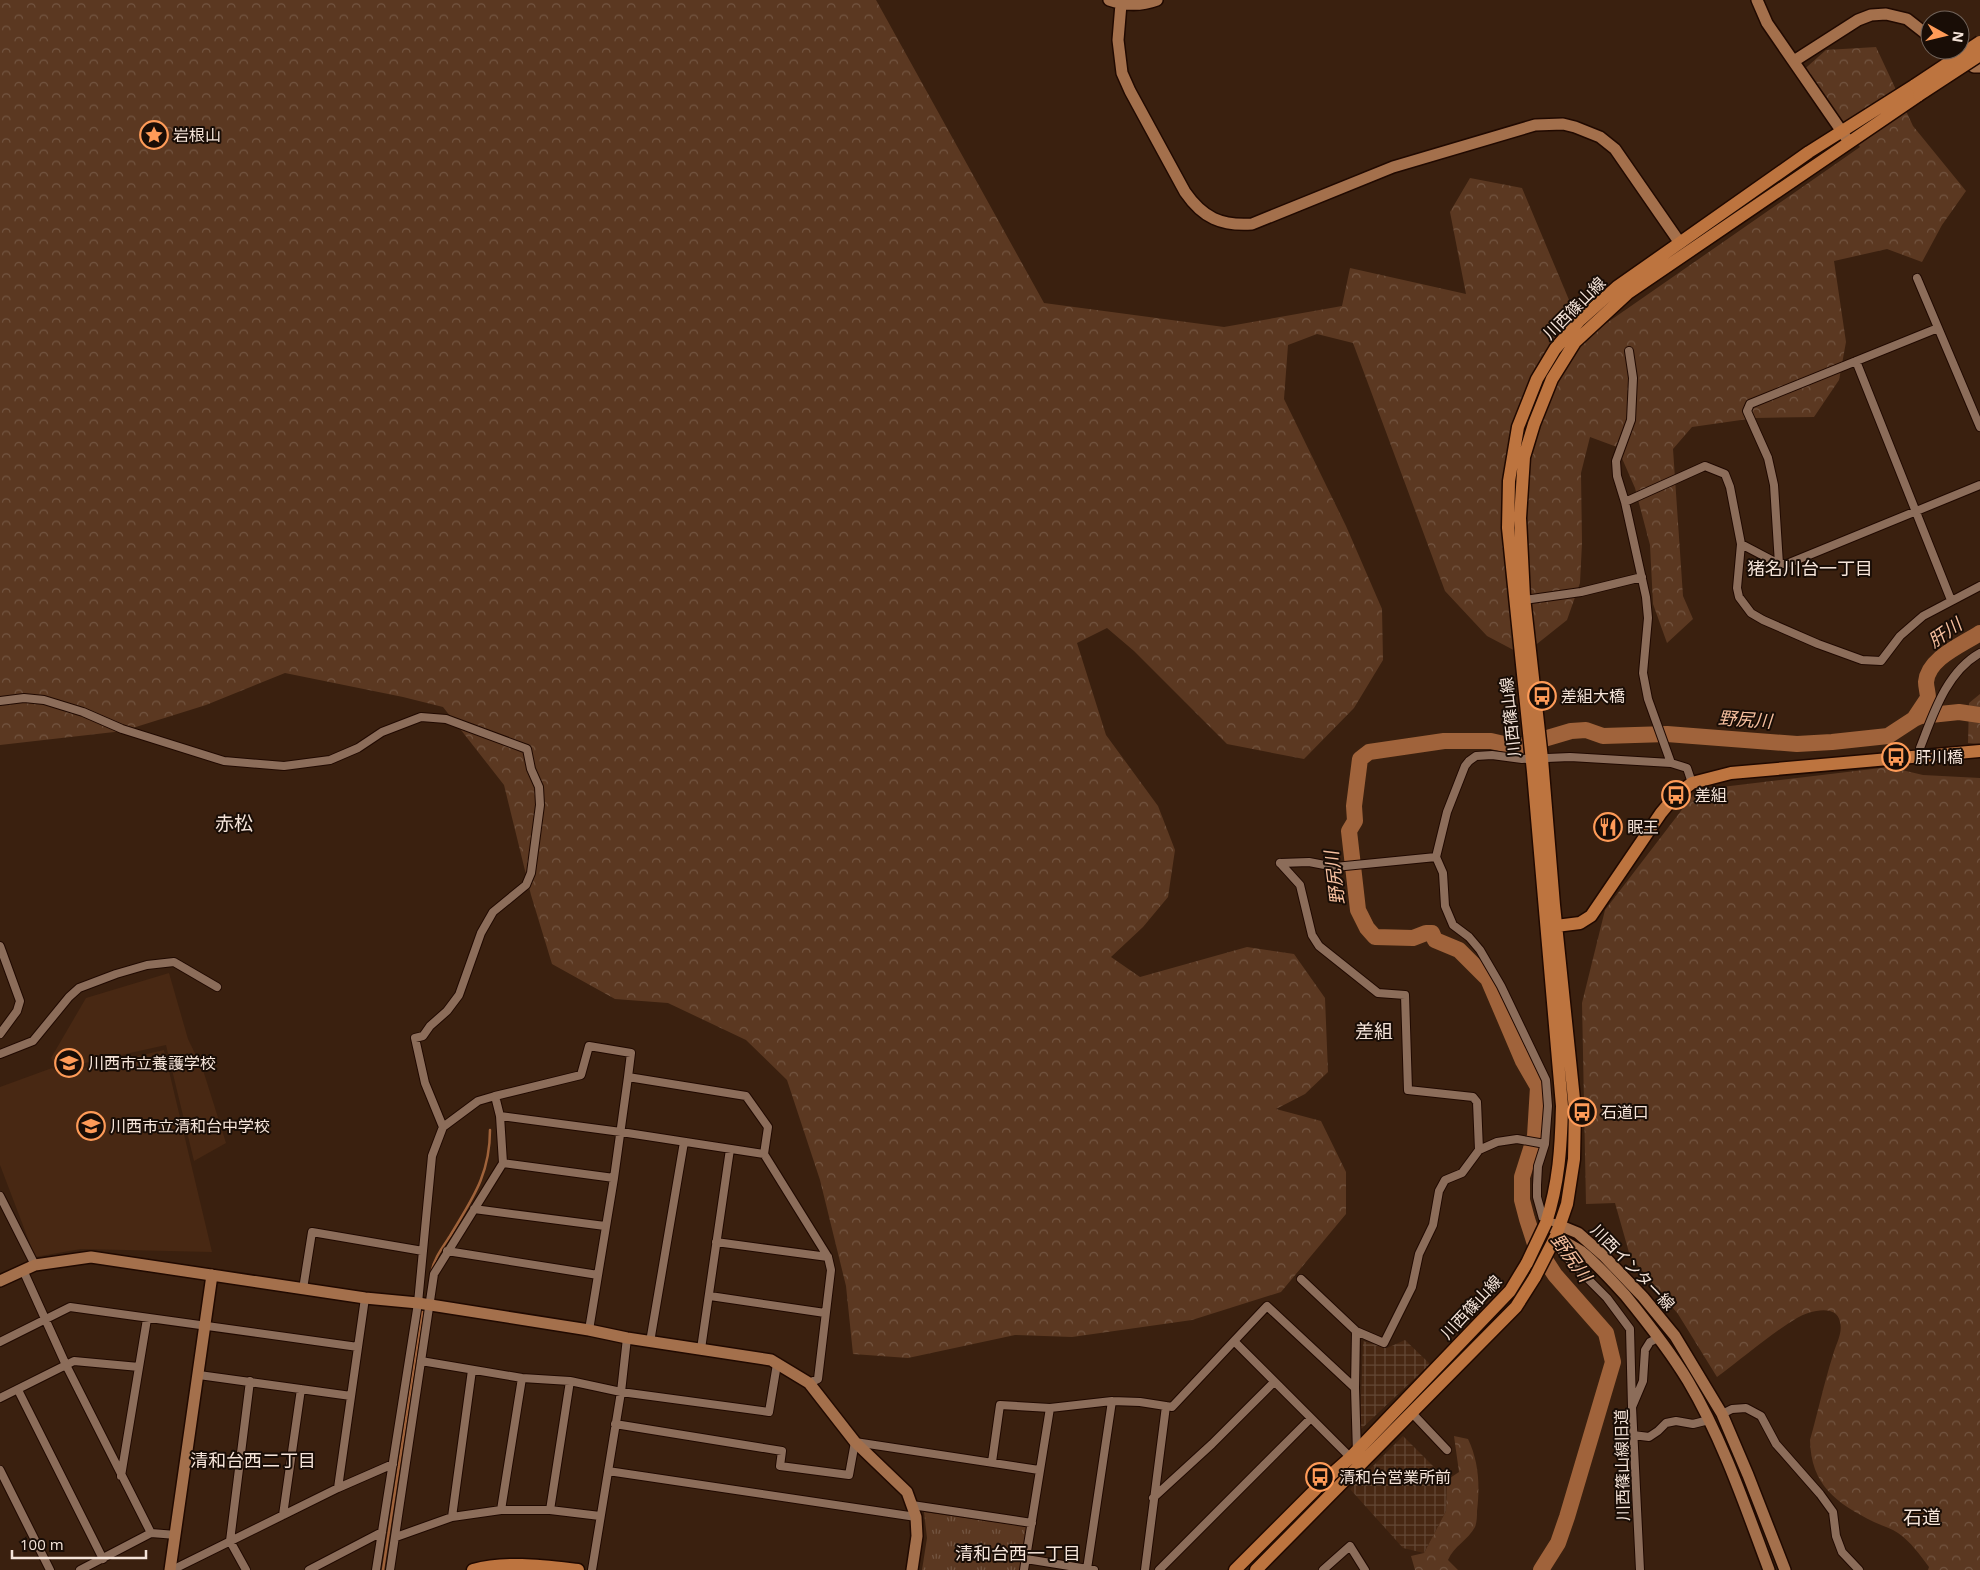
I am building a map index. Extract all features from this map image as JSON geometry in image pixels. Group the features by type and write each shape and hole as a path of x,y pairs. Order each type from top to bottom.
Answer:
{"main road":[{"name":"川西篠山線","path":"1533,728 1520,518 1524,457 1534,424 1552,379 1574,342 1628,292 1849,142 1980,42"},
{"name":"川西篠山線","path":"1256,1570 1355,1458 1510,1291 1527,1263 1546,1223 1553,1201 1561,1159 1562,1106 1551,927 1536,755 1508,528 1509,481 1518,427 1537,379 1554,349 1580,321 1617,287 1809,152 1842,131 1980,55"},
{"path":"1551,927 1580,923 1591,916 1661,813 1676,795 1692,783 1731,772 1980,751"},
{"name":"川西篠山線","path":"1236,1570 1324,1482 1411,1412 1516,1307 1558,1231 1568,1204 1574,1159 1575,1110 1551,927"},
{"path":"473,1570 510,1565 539,1565 578,1570"}],"street":[{"path":"1109,0 1121,4 1148,4 1157,0"},
{"path":"1757,0 1767,23 1849,142"},
{"path":"1121,4 1118,40 1122,73 1184,192 1192,203 1213,219 1240,224 1252,224 1393,167 1535,126 1563,124 1600,137 1616,150 1680,243"},
{"path":"1794,61 1858,20 1871,15 1886,14 1907,19 1920,29"},
{"path":"1962,60 1974,67 1980,67"},
{"path":"1917,278 1980,427"},
{"path":"1780,564 1774,485 1768,458 1747,411 1750,404 1938,328"},
{"path":"1629,351 1633,378 1631,420 1616,461 1617,476 1625,502 1646,597 1648,618 1643,673 1648,699 1671,763"},
{"path":"1856,361 1951,600"},
{"path":"1625,502 1705,466 1725,474 1730,487 1741,544 1737,588 1739,596 1751,613 1818,644 1862,660 1881,661 1900,636 1923,616 1980,586"},
{"path":"1741,544 1780,564 1788,564 1980,485"},
{"path":"1524,600 1581,592 1642,577"},
{"path":"1920,756 1920,748 1936,705 1957,673 1971,658 1980,653"},
{"path":"0,701 24,698 44,700 83,712 122,729 224,761 284,766 330,760 358,748 382,732 421,717 446,719 527,750 531,769 539,787 540,805 531,873 526,885 493,912 481,933 459,995 447,1011 430,1026 423,1036 415,1038 425,1083 443,1127"},
{"path":"1632,1407 1630,1329 1607,1298 1568,1259 1548,1234 1538,1202 1538,1166 1548,1106 1546,1080 1501,986 1480,950 1470,937 1453,925 1445,906 1443,873 1436,857 1446,812 1468,761 1476,756 1536,755 1671,763 1687,768 1692,783"},
{"path":"1436,857 1335,867 1309,862 1280,863 1300,885 1312,935 1319,946 1378,993 1405,995 1408,1090 1473,1097 1477,1102 1479,1150"},
{"path":"0,946 20,1001 17,1011 0,1034"},
{"path":"0,1054 33,1041 69,997 79,988 116,974 147,966 174,962 217,987"},
{"path":"376,1570 418,1303 432,1156 443,1127 478,1101 581,1075 589,1046 631,1053 614,1178 589,1330"},
{"path":"628,1077 746,1096 768,1127 764,1154 828,1257 831,1270 818,1379 808,1383"},
{"path":"390,1570 434,1274 503,1163 500,1116 495,1096"},
{"path":"500,1116 764,1154"},
{"path":"1301,1279 1356,1331 1384,1343 1412,1287 1419,1254 1432,1225 1438,1191 1445,1180 1462,1174 1479,1150 1497,1142 1517,1139 1543,1144"},
{"path":"650,1342 684,1142"},
{"path":"701,1349 730,1149"},
{"path":"503,1163 614,1178"},
{"path":"0,1196 35,1265"},
{"path":"474,1209 605,1226"},
{"name":"川西インター線","path":"1546,1223 1583,1253 1624,1294 1658,1338 1688,1382 1709,1420 1732,1473 1769,1570"},
{"name":"川西インター線","path":"1558,1231 1578,1233 1603,1255 1643,1297 1675,1336 1722,1414 1748,1475 1784,1570"},
{"path":"303,1289 312,1232 423,1251"},
{"path":"716,1242 828,1257"},
{"path":"447,1252 598,1275"},
{"path":"0,1281 35,1265 91,1257 365,1298 418,1303 589,1330 650,1342 771,1360 808,1383 855,1442 907,1492 916,1517 917,1536 912,1570"},
{"path":"24,1270 66,1365 121,1476 152,1533"},
{"path":"171,1570 212,1275"},
{"path":"710,1296 826,1313"},
{"path":"338,1488 365,1298"},
{"path":"992,1462 1000,1405 1050,1408 1112,1401 1172,1406 1267,1306 1355,1388"},
{"path":"0,1342 70,1307 358,1347"},
{"path":"121,1476 147,1318"},
{"path":"1355,1458 1356,1331"},
{"path":"592,1570 621,1392 626,1338"},
{"name":"川西篠山線旧道","path":"1640,1570 1632,1407 1643,1381 1645,1350 1650,1342 1658,1338"},
{"path":"1234,1341 1311,1418 1355,1458"},
{"path":"0,1398 74,1361 139,1367"},
{"path":"421,1361 522,1378 570,1381 621,1392 769,1412 777,1364"},
{"path":"452,1517 472,1370"},
{"path":"199,1375 351,1396"},
{"path":"501,1510 522,1378"},
{"path":"246,1570 230,1541 250,1381"},
{"path":"550,1510 570,1381"},
{"path":"1153,1498 1212,1444 1274,1382"},
{"path":"283,1515 301,1389"},
{"path":"18,1390 103,1558"},
{"path":"1026,1559 1090,1569 1112,1401"},
{"path":"1145,1570 1166,1406"},
{"path":"1024,1570 1050,1408"},
{"path":"1722,1414 1732,1409 1746,1408 1760,1416 1776,1444 1820,1494 1833,1512 1836,1536 1842,1552 1859,1570"},
{"path":"1411,1412 1443,1449"},
{"path":"1159,1570 1311,1418"},
{"path":"1633,1435 1649,1437 1666,1423 1676,1421 1693,1424 1709,1420"},
{"path":"615,1424 782,1450 780,1466 849,1475 855,1442"},
{"path":"855,1442 1039,1470"},
{"path":"171,1570 338,1488 393,1464"},
{"path":"0,1470 50,1570"},
{"path":"608,1471 916,1517"},
{"path":"912,1505 1032,1523"},
{"path":"396,1537 452,1517 501,1510 550,1510 600,1516"},
{"path":"309,1570 382,1532"},
{"path":"80,1570 152,1533 176,1535"},
{"path":"1323,1570 1350,1546 1365,1570"}],"shaded area":[{"name":"川西市立養護学校","path":"169,973 188,1039 203,1070 226,1143 194,1161 166,1045 58,1069 51,1058 86,998"},
{"name":"川西市立清和台中学校","path":"164,1050 212,1252 81,1249 35,1257 0,1165 0,1087 52,1068 60,1074"},
{"path":"1405,1340 1430,1364 1360,1430 1363,1341 1387,1348"},
{"path":"1403,1436 1447,1480 1446,1511 1424,1553 1403,1548 1350,1489"}],"green space":[{"path":"0,0 876,0 1044,303 1224,327 1342,306 1350,268 1466,294 1450,212 1470,178 1522,188 1585,338 1860,147 1800,73 1826,50 1876,47 1913,126 1966,191 1942,225 1922,262 1887,249 1834,261 1846,342 1839,380 1814,417 1755,418 1692,427 1673,449 1683,596 1693,619 1667,643 1653,604 1650,545 1635,488 1617,447 1590,437 1581,473 1582,543 1580,583 1567,620 1523,655 1487,636 1445,591 1353,343 1317,334 1288,345 1284,399 1346,526 1382,609 1383,660 1354,708 1304,759 1227,744 1134,651 1107,628 1077,643 1106,735 1158,806 1175,850 1168,897 1143,927 1111,957 1140,977 1247,947 1294,954 1325,998 1328,1072 1305,1094 1276,1109 1321,1121 1346,1172 1346,1214 1281,1292 1192,1320 1072,1337 1015,1335 908,1358 853,1354 846,1286 820,1180 787,1080 746,1040 668,1003 615,999 552,964 531,895 504,785 443,707 285,673 206,705 123,731 0,745"},
{"path":"1980,694 1980,744 1968,743 1969,703"},
{"path":"1889,767 1923,775 1980,778 1980,1570 1928,1570 1929,1567 1911,1544 1902,1536 1848,1508 1828,1491 1821,1481 1811,1456 1810,1440 1840,1334 1840,1322 1834,1312 1822,1310 1802,1315 1777,1331 1717,1377 1678,1314 1630,1256 1615,1203 1586,1204 1582,1003 1605,910 1697,790"},
{"path":"1454,1436 1468,1439 1474,1456 1478,1483 1476,1525 1448,1560 1458,1570 1415,1570 1411,1556 1424,1553 1446,1511 1447,1480 1459,1472"},
{"path":"924,1512 1028,1527 1021,1570 922,1570 927,1538"}],"waterway":[{"name":"肝川","path":"1914,719 1928,698 1926,682 1928,673 1933,666 1947,653 1980,633"},
{"name":"野尻川","path":"1541,1570 1558,1543 1613,1362 1606,1333 1555,1275 1535,1244 1522,1200 1522,1177 1535,1136 1538,1087 1523,1061 1488,979 1459,950 1435,940 1432,933 1426,933 1413,938 1375,937 1367,928 1358,910 1349,831 1355,821 1354,806 1360,759 1369,752 1444,741 1491,741 1517,747 1571,731 1586,730 1603,736 1667,734 1797,744 1832,742 1888,736 1921,716 1959,712 1980,715"},
{"path":"431,1274 438,1254 466,1210 483,1174 487,1160 490,1130"},
{"path":"383,1570 423,1308"}],"place":[{"name":"岩根山","path":"154,135"},
{"name":"差組大橋","path":"1542,696"},
{"name":"肝川橋","path":"1896,757"},
{"name":"差組","path":"1676,795"},
{"name":"眠王","path":"1608,827"},
{"name":"川西市立養護学校","path":"69,1063"},
{"name":"石道口","path":"1582,1112"},
{"name":"川西市立清和台中学校","path":"91,1126"},
{"name":"清和台営業所前","path":"1320,1477"}],"district":[{"name":"猪名川台一丁目","path":"1810,569"},
{"name":"赤松","path":"234,823"},
{"name":"差組","path":"1374,1031"},
{"name":"清和台西二丁目","path":"253,1461"},
{"name":"石道","path":"1922,1517"},
{"name":"清和台西一丁目","path":"1018,1554"}]}
